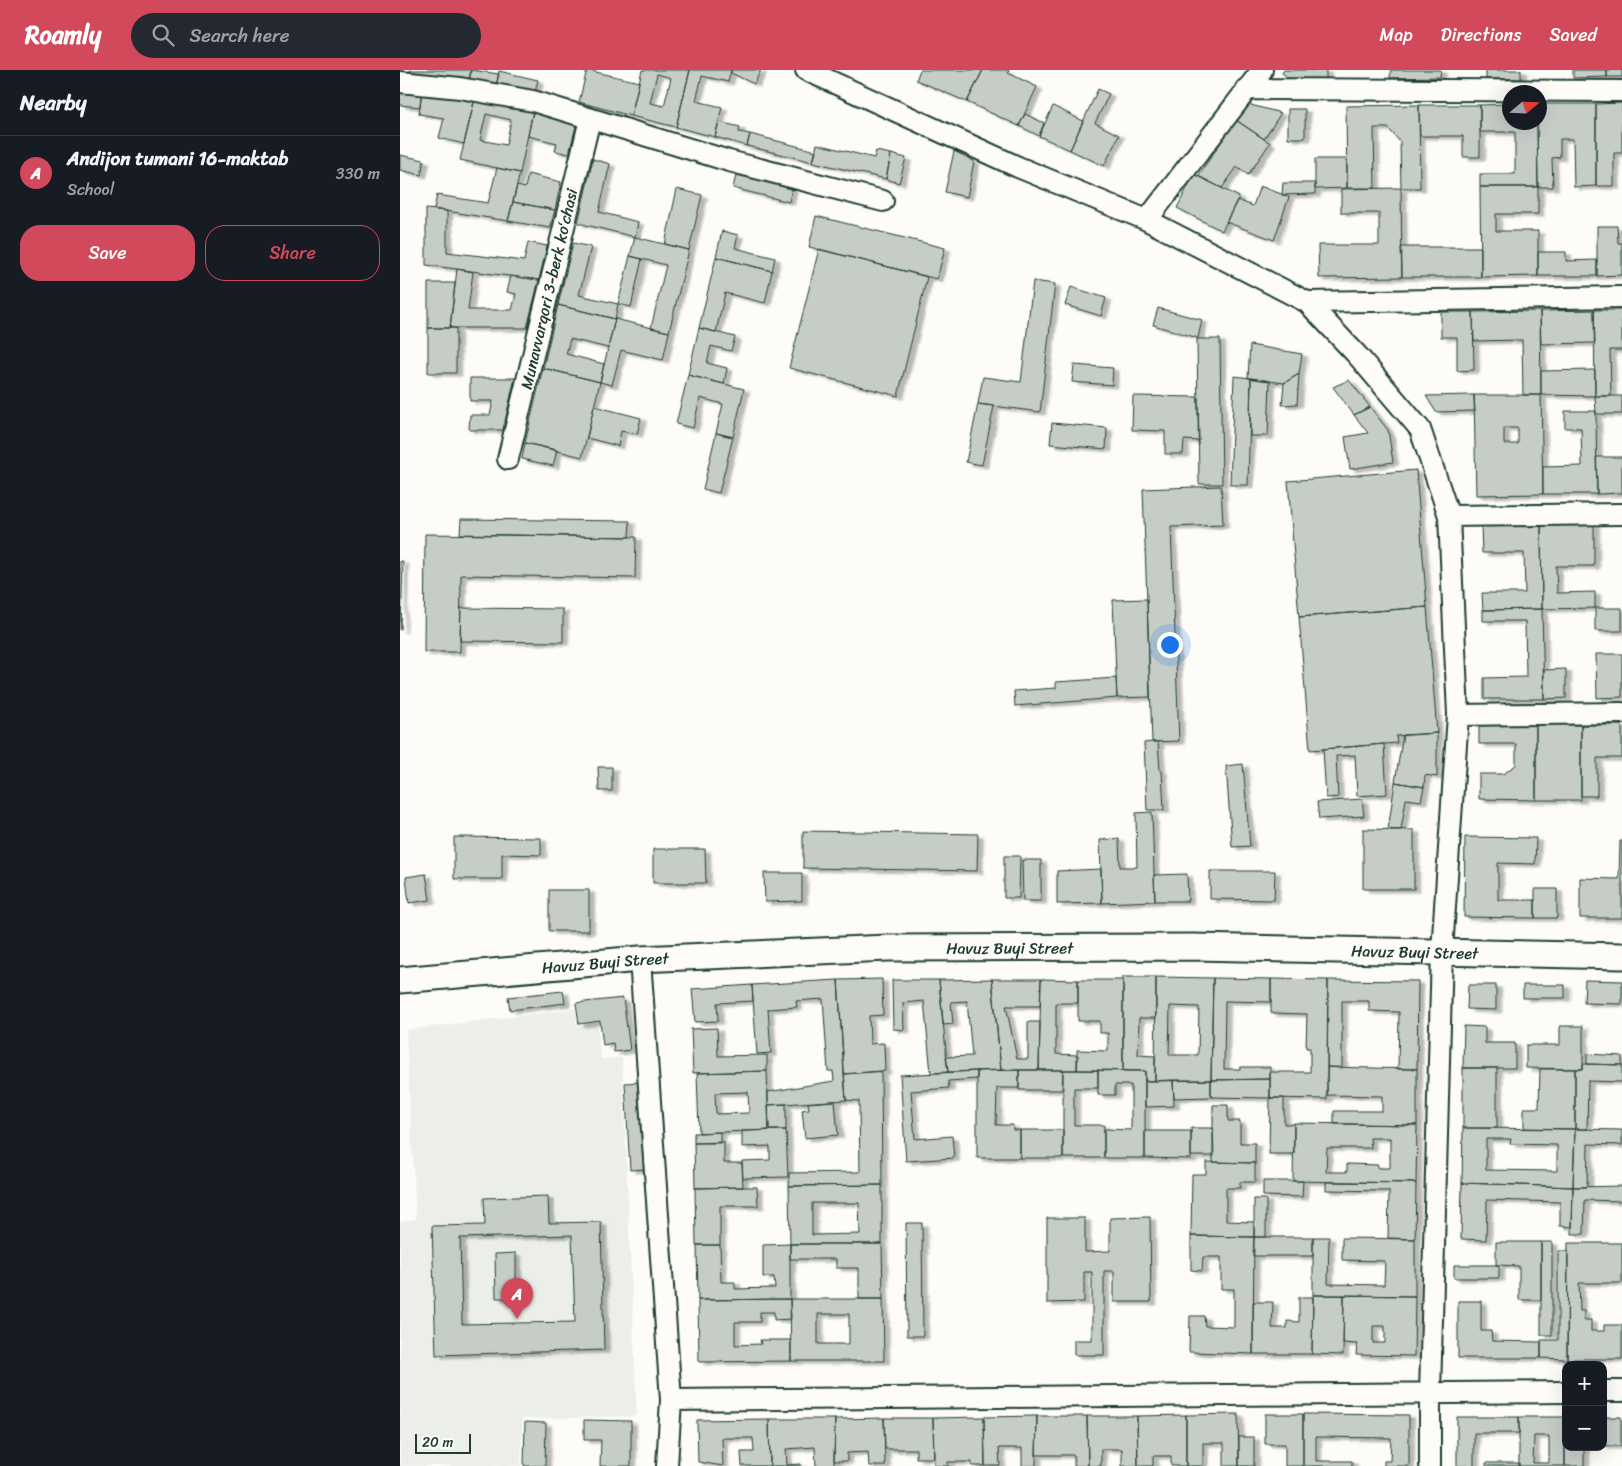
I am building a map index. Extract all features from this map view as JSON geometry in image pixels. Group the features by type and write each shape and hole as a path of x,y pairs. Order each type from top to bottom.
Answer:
{"main road":[{"name":"Havuz Buyi Street","path":"400,980 640,959 888,948 1193,947 1622,956"}],"street":[{"path":"806,70 1018,167 1147,220 1307,302 1358,356 1420,429 1450,516 1458,715 1442,951 1430,1393 1430,1466"},
{"path":"1147,220 1262,70"},
{"path":"400,82 460,88 533,101 729,161 883,201"},
{"path":"1246,89 1622,91"},
{"name":"Munavvarqori 3-berk koʻchasi","path":"508,459 590,119"},
{"path":"1307,302 1622,297"},
{"path":"1450,516 1622,514"},
{"path":"1458,715 1622,713"},
{"path":"640,959 671,1400 667,1466"},
{"path":"1607,1392 1622,1391"},
{"path":"671,1400 1562,1392"}],"shaded area":[{"path":"575,1009 577,1026 597,1023 601,1059 622,1058 637,1416 522,1419 521,1466 400,1466 400,1222 416,1219 406,1030"}],"building":[{"path":"410,70 471,70 468,84 409,75"},
{"path":"471,70 499,74 496,87 469,82"},
{"path":"587,70 639,82 631,116 579,102"},
{"path":"642,70 690,70 676,127 631,116","holes":["657,74 671,78 664,106 650,103"]},
{"path":"690,70 731,70 728,82 702,76 696,101 722,107 715,137 676,127"},
{"path":"731,70 761,70 754,84 731,73"},
{"path":"920,70 983,70 967,102 916,80"},
{"path":"983,70 1009,70 1008,73 1037,87 1019,126 967,102"},
{"path":"1284,70 1326,70 1326,83 1295,84 1282,73"},
{"path":"1391,70 1441,70 1440,77 1390,78"},
{"path":"1486,70 1521,70 1521,79 1486,79"},
{"path":"1573,70 1607,70 1607,77 1573,78"},
{"path":"1607,70 1622,70 1622,77 1607,77"},
{"path":"499,71 538,80 534,96 496,87"},
{"path":"400,87 422,89 420,107 400,105"},
{"path":"422,89 475,98 464,144 439,138 444,118 419,114"},
{"path":"1098,89 1109,94 1095,123 1119,135 1104,166 1070,150"},
{"path":"475,98 533,111 520,173 460,160","holes":["486,114 511,120 506,145 480,140"]},
{"path":"1622,103 1622,153 1614,153 1614,186 1596,186 1596,104"},
{"path":"1247,104 1281,113 1264,139 1236,120"},
{"path":"1502,104 1502,130 1537,130 1538,187 1480,187 1480,174 1515,174 1515,132 1480,132 1480,105"},
{"path":"1547,104 1596,104 1596,186 1574,187 1573,139 1560,139 1560,157 1552,158 1553,187 1538,187 1537,130 1547,130"},
{"path":"1419,105 1420,188 1401,188 1400,142 1388,128 1374,128 1375,188 1347,188 1346,106"},
{"path":"1419,105 1480,105 1480,157 1463,157 1463,136 1420,136"},
{"path":"1053,106 1083,121 1070,150 1039,136"},
{"path":"1288,109 1305,109 1305,138 1288,138"},
{"path":"533,111 577,122 569,154 555,151 557,143 528,136"},
{"path":"1025,114 1044,123 1039,136 1019,126"},
{"path":"1236,120 1270,143 1248,175 1237,167 1222,188 1198,176"},
{"path":"719,122 740,127 739,132 750,134 747,146 715,137"},
{"path":"750,134 816,151 813,162 747,146"},
{"path":"817,144 874,158 876,151 891,154 886,179 813,162"},
{"path":"954,151 974,161 967,197 945,192"},
{"path":"891,154 906,158 899,183 886,179"},
{"path":"400,155 424,160 421,175 400,170"},
{"path":"593,159 610,164 599,212 638,222 635,237 578,223"},
{"path":"1315,159 1347,159 1347,188 1315,189"},
{"path":"497,168 520,173 508,221 434,209 437,195 488,203"},
{"path":"528,174 561,182 555,210 513,202 517,186 525,188"},
{"path":"1194,174 1239,197 1222,231 1177,208"},
{"path":"736,175 792,188 789,202 733,188"},
{"path":"1283,183 1315,183 1315,194 1282,195"},
{"path":"1260,186 1289,197 1274,240 1226,222 1237,200 1253,206"},
{"path":"1480,187 1538,187 1538,214 1496,214 1496,231 1538,231 1538,276 1481,277"},
{"path":"1401,188 1402,277 1319,278 1318,245 1379,245 1379,213 1341,213 1341,189"},
{"path":"677,189 702,195 689,250 665,244"},
{"path":"513,202 555,210 550,228 508,221"},
{"path":"426,209 447,211 447,252 524,261 528,242 547,246 539,280 426,265"},
{"path":"816,216 945,248 937,279 809,247"},
{"path":"1597,226 1617,226 1618,243 1622,243 1622,275 1597,276"},
{"path":"722,231 738,235 735,248 775,258 772,271 716,257"},
{"path":"635,237 689,250 669,332 651,328 666,265 630,256"},
{"path":"573,243 591,247 579,295 618,304 615,319 558,305"},
{"path":"1401,247 1481,247 1481,277 1402,277"},
{"path":"819,249 927,277 898,396 789,368"},
{"path":"1538,252 1566,252 1566,261 1597,260 1597,276 1538,276"},
{"path":"630,256 642,259 631,307 618,304"},
{"path":"716,257 772,271 765,303 725,293 716,332 699,328"},
{"path":"457,269 473,272 468,310 512,310 516,294 507,292 511,276 539,280 527,328 450,328"},
{"path":"1033,281 1055,284 1040,412 978,404 983,377 1021,382"},
{"path":"428,283 455,283 450,328 428,328"},
{"path":"1071,287 1106,298 1101,316 1065,305"},
{"path":"558,305 615,319 608,348 570,339 566,354 604,364 600,382 543,368"},
{"path":"1158,308 1202,320 1198,338 1153,325"},
{"path":"1594,310 1622,310 1622,350 1610,350 1611,396 1595,396"},
{"path":"1594,310 1595,343 1541,344 1540,311"},
{"path":"1540,311 1541,395 1523,395 1522,340 1474,341 1473,312"},
{"path":"1441,312 1473,312 1474,370 1457,371 1457,337 1441,337"},
{"path":"615,319 669,332 663,360 621,350 612,385 600,382"},
{"path":"428,328 456,328 456,373 428,373"},
{"path":"699,328 735,337 731,351 711,346 707,363 727,368 724,384 688,375"},
{"path":"1197,339 1220,339 1222,484 1199,484"},
{"path":"1250,345 1302,354 1299,374 1284,383 1248,378"},
{"path":"1074,365 1113,368 1112,385 1072,382"},
{"path":"543,368 600,382 582,457 525,443"},
{"path":"1595,370 1595,396 1541,395 1541,371"},
{"path":"1299,374 1297,404 1282,405 1284,383"},
{"path":"688,375 744,389 733,437 716,433 723,404 700,398 693,428 676,424"},
{"path":"1234,376 1251,378 1248,485 1230,485"},
{"path":"470,378 515,378 503,430 469,430 470,415 490,415 493,401 470,401"},
{"path":"1251,378 1270,381 1268,436 1250,436"},
{"path":"1349,380 1370,407 1354,415 1333,387"},
{"path":"1474,395 1541,395 1543,494 1476,495","holes":["1504,428 1518,428 1518,444 1504,444"]},
{"path":"1474,395 1475,411 1436,412 1426,396"},
{"path":"1133,396 1198,397 1199,441 1184,440 1183,454 1165,454 1165,431 1132,430"},
{"path":"1595,396 1622,396 1622,414 1596,414"},
{"path":"978,404 994,406 982,465 966,462"},
{"path":"594,406 641,418 637,434 621,431 618,446 587,438"},
{"path":"1370,407 1388,430 1393,462 1350,469 1345,437 1368,433 1354,415"},
{"path":"1565,411 1596,411 1597,494 1543,494 1543,467 1582,466 1581,428 1565,428"},
{"path":"1052,423 1107,428 1106,449 1050,444"},
{"path":"716,433 733,437 719,493 703,489"},
{"path":"525,443 557,450 553,466 522,459"},
{"path":"1596,457 1622,457 1622,493 1597,494"},
{"path":"1416,470 1427,607 1299,617 1288,481"},
{"path":"1221,486 1223,525 1171,527 1179,741 1152,742 1143,489"},
{"path":"461,519 630,521 629,537 460,534"},
{"path":"1594,523 1594,566 1556,566 1557,593 1595,592 1595,608 1542,609 1541,524"},
{"path":"1541,524 1542,609 1483,610 1482,593 1525,593 1524,553 1482,553 1481,525"},
{"path":"425,534 636,537 635,578 461,575 460,652 424,652"},
{"path":"400,561 403,561 401,630 400,630"},
{"path":"1147,599 1150,697 1117,698 1113,600"},
{"path":"1427,607 1437,733 1396,736 1397,743 1310,750 1299,617"},
{"path":"461,608 563,609 563,642 460,641"},
{"path":"1595,608 1622,608 1622,631 1595,631"},
{"path":"1542,609 1544,699 1484,699 1484,678 1526,677 1525,621 1483,621 1483,610"},
{"path":"1596,654 1622,654 1622,697 1597,698"},
{"path":"1566,669 1566,698 1544,699 1544,670"},
{"path":"1116,678 1117,698 1015,706 1014,691 1056,688 1056,682"},
{"path":"1479,724 1536,724 1536,800 1479,799 1479,774 1503,774 1516,765 1516,744 1479,744"},
{"path":"1536,724 1581,725 1581,800 1536,800"},
{"path":"1581,725 1622,725 1622,758 1597,758 1597,796 1581,796"},
{"path":"1437,733 1437,777 1425,775 1424,787 1395,782 1403,735"},
{"path":"1158,742 1164,810 1147,810 1144,743"},
{"path":"1384,744 1387,794 1357,796 1355,755 1336,756 1338,797 1326,798 1323,749"},
{"path":"1243,764 1250,846 1232,847 1226,766"},
{"path":"598,767 612,767 612,791 599,791"},
{"path":"1395,782 1424,787 1421,801 1406,799 1401,830 1388,830"},
{"path":"1362,799 1364,816 1319,819 1317,802"},
{"path":"1152,812 1155,901 1102,903 1100,840 1119,839 1120,867 1137,867 1136,813"},
{"path":"1363,829 1414,830 1414,889 1363,889"},
{"path":"803,831 978,834 977,871 803,868"},
{"path":"454,837 541,838 541,855 502,854 502,879 454,879"},
{"path":"1465,837 1536,838 1535,864 1498,863 1498,900 1535,900 1535,918 1464,917"},
{"path":"1620,841 1622,841 1622,918 1580,918 1580,878 1619,879"},
{"path":"653,849 705,849 706,883 653,883"},
{"path":"1004,856 1020,856 1019,898 1004,898"},
{"path":"1022,860 1041,860 1041,901 1023,901"},
{"path":"1101,869 1102,903 1057,904 1057,871"},
{"path":"1210,871 1275,871 1274,900 1210,899"},
{"path":"764,873 802,873 802,901 765,902"},
{"path":"426,874 430,900 409,903 406,877"},
{"path":"1187,874 1188,901 1155,901 1154,875"},
{"path":"1535,889 1557,889 1557,918 1535,918"},
{"path":"549,890 589,890 589,931 549,931"},
{"path":"1123,977 1156,977 1156,1018 1139,1018 1138,1055 1155,1056 1155,1081 1145,1081 1145,1071 1123,1071"},
{"path":"1156,977 1213,978 1211,1080 1155,1081","holes":["1170,1006 1199,1007 1198,1055 1169,1055"]},
{"path":"1213,978 1271,979 1271,1002 1225,1001 1224,1069 1270,1067 1270,1079 1211,1080"},
{"path":"882,979 883,1015 869,1016 870,1044 884,1043 885,1071 844,1074 838,980"},
{"path":"992,979 1001,1070 948,1072 946,1057 972,1056 967,1001 951,1002 953,1024 943,1025 939,980"},
{"path":"992,979 1041,979 1040,1006 1006,1006 1017,1059 1028,1059 1028,1022 1040,1022 1039,1070 1001,1070"},
{"path":"1041,979 1078,980 1078,1003 1056,1003 1056,1054 1078,1055 1077,1070 1039,1070"},
{"path":"1271,979 1328,980 1327,1099 1270,1098 1270,1072 1310,1072 1310,1048 1306,1048 1307,1014 1271,1013"},
{"path":"838,980 846,1100 768,1105 768,1092 834,1081 833,1071 828,1071 823,999 796,1001 797,1007 768,1009 771,1053 757,1054 752,985"},
{"path":"892,980 939,980 948,1072 931,1073 924,1001 903,1003 904,1030 893,1029"},
{"path":"1078,980 1123,980 1123,1071 1077,1070 1077,1050 1108,1051 1108,1033 1100,1033 1100,1021 1078,1021"},
{"path":"1328,980 1418,981 1417,1069 1398,1069 1399,1012 1369,1011 1369,1001 1342,1001 1342,1068 1327,1067"},
{"path":"1585,980 1622,981 1622,1004 1584,1003"},
{"path":"752,985 753,1001 717,1003 718,1021 695,1022 692,989"},
{"path":"1468,985 1496,985 1496,1010 1467,1009"},
{"path":"1523,985 1565,985 1565,998 1523,998"},
{"path":"563,991 565,1003 510,1010 508,997"},
{"path":"623,998 630,1050 614,1052 613,1043 603,1045 600,1021 579,1024 576,1003"},
{"path":"1464,1026 1485,1027 1485,1043 1515,1043 1515,1068 1463,1068"},
{"path":"1560,1026 1583,1026 1583,1069 1526,1068 1526,1045 1560,1045"},
{"path":"717,1028 718,1056 767,1055 767,1071 693,1073 691,1029"},
{"path":"1587,1054 1622,1056 1622,1065 1587,1064"},
{"path":"1583,1064 1622,1065 1622,1082 1588,1081 1587,1129 1575,1129 1575,1069 1583,1069"},
{"path":"1327,1067 1417,1069 1417,1125 1334,1124 1334,1111 1382,1111 1382,1096 1327,1095"},
{"path":"1463,1068 1497,1068 1497,1128 1463,1128"},
{"path":"1540,1069 1575,1069 1575,1129 1524,1128 1524,1108 1539,1108"},
{"path":"1019,1070 1019,1088 997,1088 996,1125 1013,1125 1013,1130 1020,1130 1020,1158 977,1158 977,1071"},
{"path":"1019,1070 1063,1070 1062,1090 1019,1090"},
{"path":"1063,1070 1098,1070 1098,1088 1074,1088 1074,1125 1104,1125 1104,1158 1063,1158"},
{"path":"1098,1070 1145,1071 1145,1158 1104,1158 1104,1129 1131,1130 1131,1085 1115,1085 1115,1095 1098,1095"},
{"path":"767,1071 769,1130 699,1133 697,1073","holes":["748,1092 749,1113 716,1114 715,1093"]},
{"path":"881,1071 882,1185 789,1186 789,1173 860,1172 859,1101 846,1100 844,1074"},
{"path":"977,1071 977,1079 948,1081 949,1088 911,1091 915,1139 952,1136 954,1158 906,1161 900,1075"},
{"path":"1270,1079 1270,1098 1211,1097 1211,1080"},
{"path":"1173,1080 1211,1080 1211,1097 1174,1098"},
{"path":"1173,1080 1174,1106 1145,1107 1145,1081"},
{"path":"641,1082 646,1169 630,1170 625,1083"},
{"path":"1270,1098 1284,1098 1284,1124 1294,1124 1294,1154 1269,1154"},
{"path":"835,1101 838,1135 805,1138 802,1110 809,1109 808,1103"},
{"path":"786,1104 786,1130 769,1130 768,1105"},
{"path":"1213,1105 1228,1105 1228,1121 1240,1121 1240,1143 1255,1143 1255,1163 1213,1162"},
{"path":"1294,1123 1417,1125 1416,1183 1293,1181","holes":["1370,1138 1390,1138 1390,1168 1378,1168 1378,1165 1347,1164 1347,1172 1326,1172 1327,1148 1371,1148"]},
{"path":"1191,1128 1213,1128 1214,1156 1191,1156"},
{"path":"1463,1128 1575,1129 1573,1187 1462,1183","holes":["1486,1139 1511,1139 1510,1144 1557,1145 1557,1171 1486,1170"]},
{"path":"1575,1129 1622,1130 1622,1145 1588,1144 1587,1187 1573,1187"},
{"path":"786,1130 788,1177 743,1178 742,1161 770,1160 770,1146 742,1147 742,1131"},
{"path":"1020,1130 1063,1130 1063,1158 1020,1158"},
{"path":"1145,1131 1191,1131 1191,1159 1145,1158"},
{"path":"720,1132 720,1143 694,1143 694,1133"},
{"path":"724,1142 724,1163 742,1163 743,1187 695,1188 694,1143"},
{"path":"1206,1162 1255,1163 1255,1182 1240,1182 1240,1188 1226,1188 1226,1221 1254,1222 1254,1237 1191,1236 1192,1174 1206,1174"},
{"path":"1263,1181 1303,1181 1302,1197 1263,1196"},
{"path":"1326,1182 1416,1183 1415,1239 1388,1238 1389,1191 1326,1190"},
{"path":"1462,1183 1573,1187 1572,1227 1560,1226 1560,1202 1487,1200 1486,1240 1461,1239"},
{"path":"882,1185 882,1244 790,1244 789,1186","holes":["812,1203 859,1203 860,1234 812,1235"]},
{"path":"1622,1186 1622,1201 1585,1200 1584,1234 1572,1234 1573,1187"},
{"path":"757,1187 758,1206 720,1206 720,1245 696,1245 695,1188"},
{"path":"548,1196 549,1223 601,1222 604,1350 436,1355 432,1226 485,1225 484,1198","holes":["572,1235 575,1322 462,1324 460,1238"]},
{"path":"1254,1199 1266,1199 1266,1237 1254,1237"},
{"path":"1150,1217 1151,1302 1114,1302 1114,1271 1104,1271 1104,1355 1074,1355 1074,1340 1092,1340 1092,1272 1084,1272 1084,1302 1047,1303 1047,1218 1085,1218 1085,1252 1110,1251 1110,1218"},
{"path":"906,1223 922,1223 923,1336 907,1336"},
{"path":"1191,1236 1254,1237 1253,1354 1189,1352 1190,1316 1204,1316 1205,1326 1234,1327 1234,1289 1221,1289 1221,1257 1203,1257 1202,1271 1191,1270"},
{"path":"1254,1237 1313,1237 1313,1256 1253,1256"},
{"path":"1313,1237 1329,1237 1328,1284 1384,1285 1385,1261 1342,1260 1342,1238 1415,1239 1415,1296 1313,1295"},
{"path":"1496,1242 1541,1242 1541,1300 1519,1300 1519,1266 1496,1265"},
{"path":"1541,1242 1552,1242 1552,1335 1541,1335"},
{"path":"1568,1243 1622,1243 1622,1283 1579,1283 1580,1311 1584,1311 1584,1320 1591,1320 1591,1331 1604,1331 1604,1325 1622,1325 1622,1359 1567,1359"},
{"path":"790,1244 790,1299 698,1300 697,1245 720,1245 721,1282 735,1282 735,1289 775,1288 774,1277 763,1277 763,1245"},
{"path":"790,1244 882,1244 883,1299 859,1299 859,1268 836,1268 836,1259 790,1259"},
{"path":"1558,1251 1568,1251 1567,1359 1541,1358 1541,1340 1558,1340"},
{"path":"516,1253 516,1298 496,1298 495,1254"},
{"path":"1454,1265 1499,1265 1499,1278 1454,1278"},
{"path":"1313,1295 1344,1295 1343,1355 1312,1354"},
{"path":"1344,1295 1415,1296 1414,1356 1356,1355 1357,1344 1343,1343","holes":["1373,1326 1385,1326 1385,1343 1373,1343"]},
{"path":"1299,1297 1313,1297 1312,1354 1253,1354 1253,1302 1273,1302 1272,1328 1287,1328 1287,1321 1299,1322"},
{"path":"790,1299 883,1299 884,1361 791,1361","holes":["818,1314 849,1314 849,1344 818,1344"]},
{"path":"790,1299 791,1319 774,1320 774,1312 760,1312 760,1322 735,1322 735,1345 761,1344 760,1340 791,1340 791,1361 699,1362 698,1300"},
{"path":"1458,1301 1481,1301 1481,1331 1491,1331 1492,1341 1541,1342 1541,1358 1458,1358"},
{"path":"1238,1414 1239,1466 1224,1466 1224,1443 1203,1443 1203,1466 1186,1466 1186,1415"},
{"path":"1265,1414 1303,1414 1303,1466 1285,1466 1285,1444 1265,1444"},
{"path":"1303,1414 1409,1415 1409,1466 1384,1466 1384,1461 1390,1461 1391,1438 1316,1437 1316,1461 1352,1461 1352,1466 1303,1466"},
{"path":"1186,1415 1186,1466 1171,1466 1171,1456 1153,1456 1153,1466 1138,1466 1137,1416"},
{"path":"1037,1416 1036,1466 1022,1466 1022,1448 999,1448 1000,1466 985,1466 984,1417"},
{"path":"1037,1416 1087,1416 1088,1466 1074,1466 1074,1455 1036,1455"},
{"path":"1087,1416 1137,1416 1138,1466 1122,1466 1122,1449 1101,1449 1101,1466 1088,1466"},
{"path":"984,1417 985,1466 972,1466 972,1462 948,1462 948,1466 934,1466 933,1418"},
{"path":"1457,1417 1519,1417 1519,1433 1474,1433 1474,1466 1457,1466"},
{"path":"1519,1417 1562,1417 1562,1451 1565,1451 1565,1466 1519,1466","holes":["1534,1436 1549,1436 1549,1463 1533,1463"]},
{"path":"1607,1417 1621,1417 1621,1446 1607,1446"},
{"path":"884,1418 885,1466 869,1466 868,1452 847,1453 847,1461 834,1461 835,1419"},
{"path":"884,1418 933,1418 934,1458 916,1458 916,1449 885,1449"},
{"path":"769,1419 835,1419 834,1466 816,1466 815,1447 786,1449 787,1465 801,1464 801,1466 770,1466"},
{"path":"769,1419 770,1466 742,1466 741,1452 754,1452 753,1438 722,1438 723,1466 698,1462 697,1420"},
{"path":"584,1420 631,1421 631,1466 600,1466 601,1440 584,1440"},
{"path":"525,1422 546,1423 545,1466 524,1466"},
{"path":"1239,1437 1254,1437 1254,1466 1239,1466"},
{"path":"1565,1451 1584,1451 1584,1466 1565,1466"},
{"path":"1486,1463 1519,1463 1519,1466 1486,1466"}],"place":[{"name":"Andijon tumani 16-maktab","path":"517,1319"}]}
